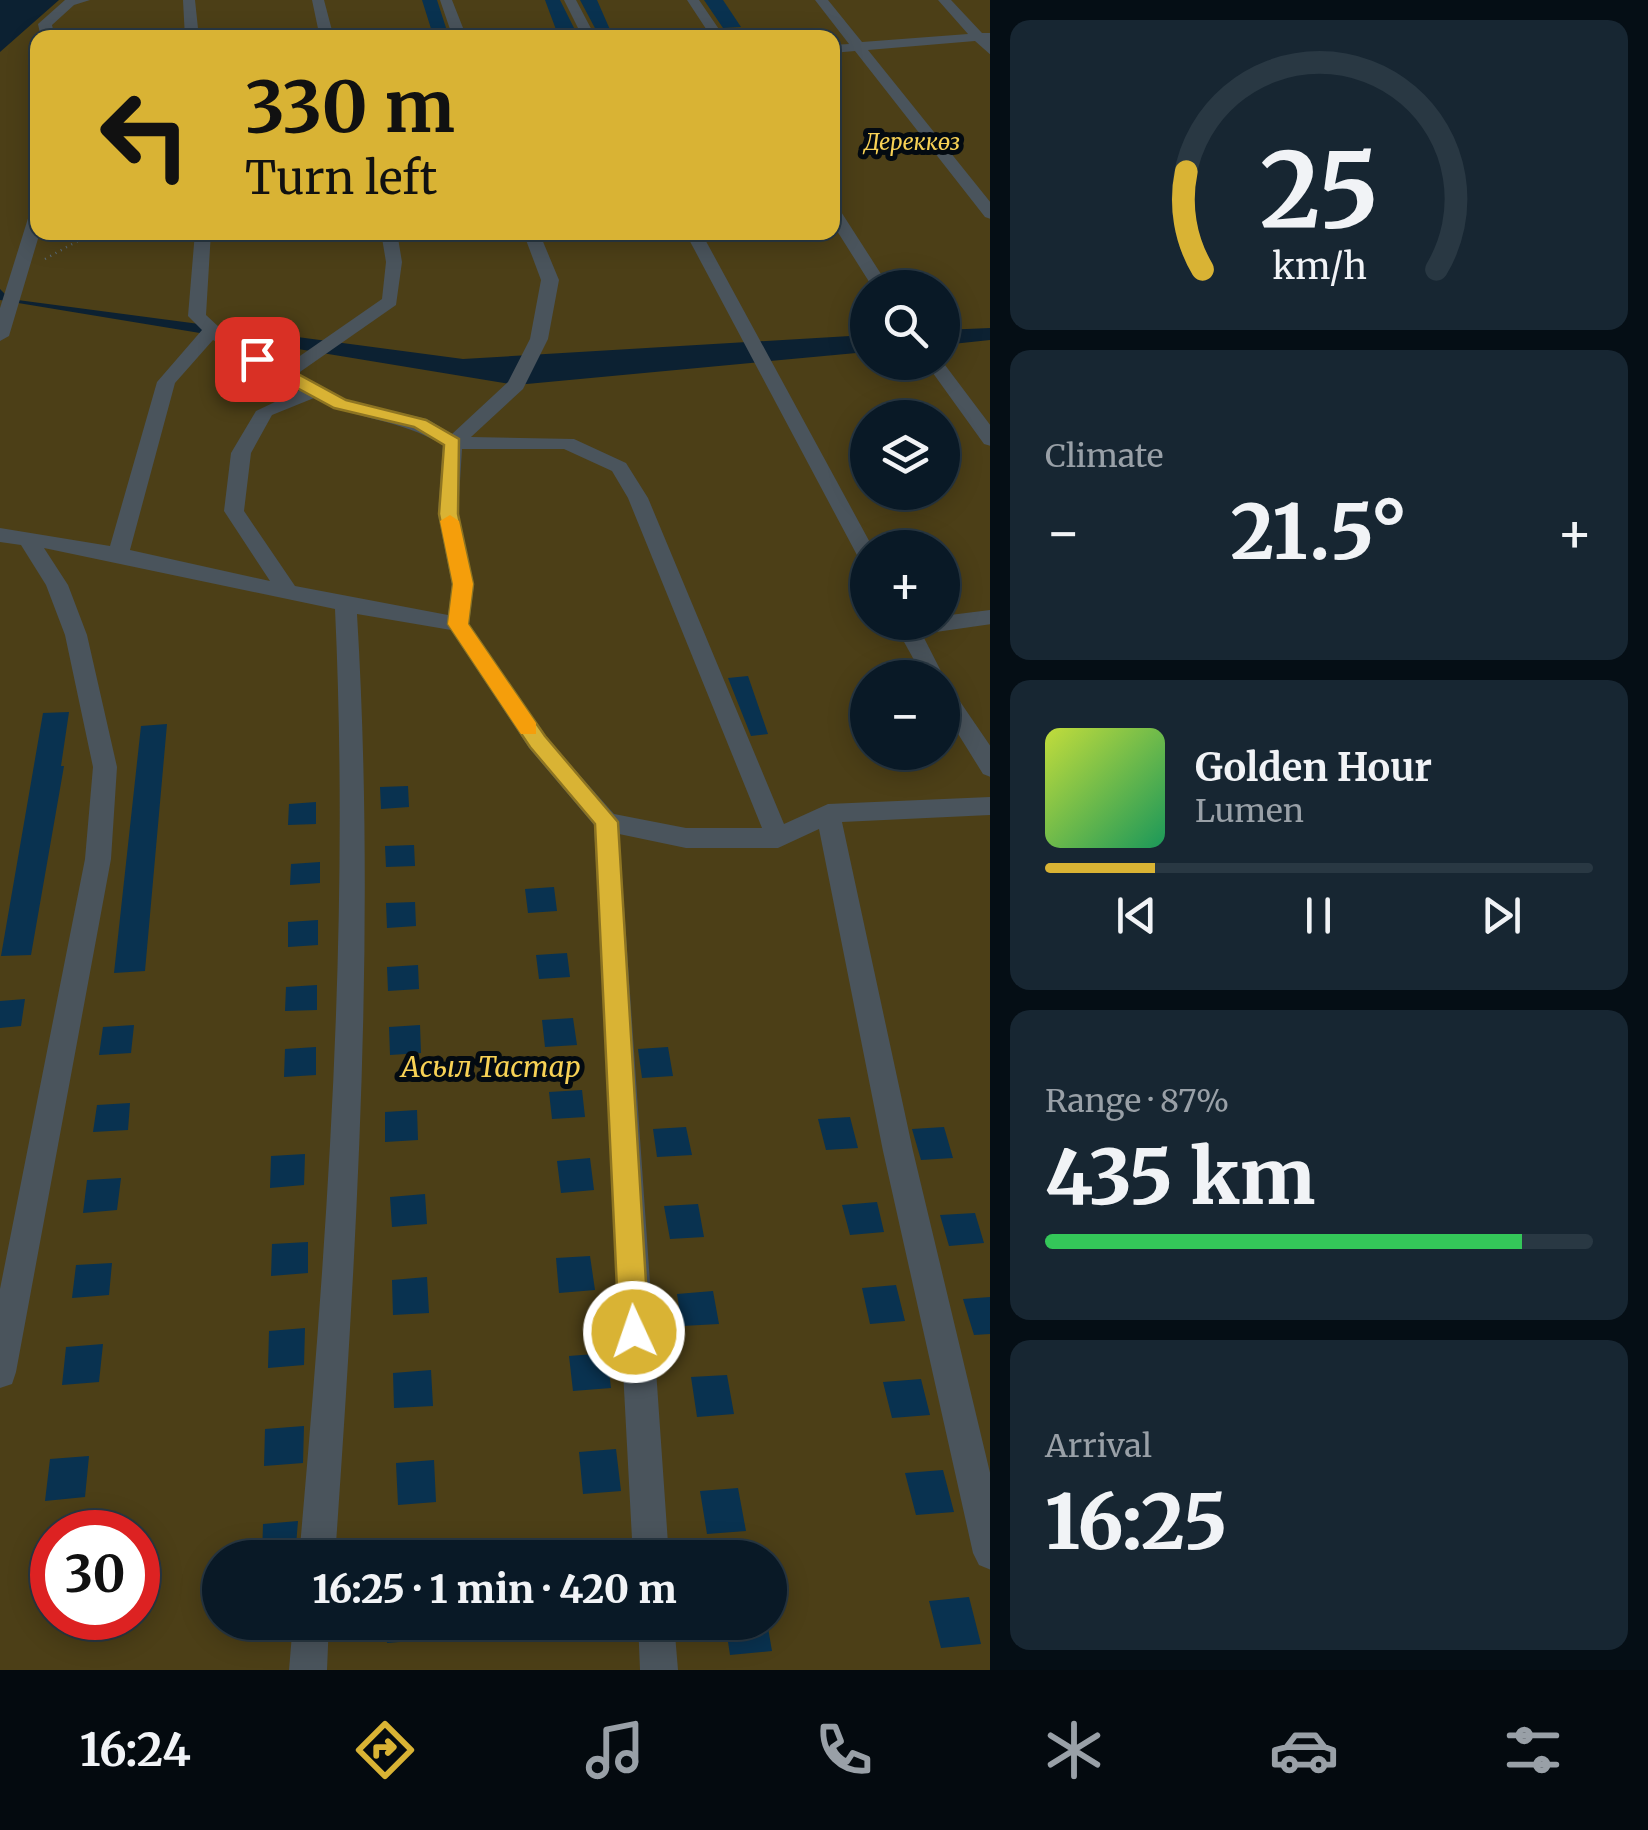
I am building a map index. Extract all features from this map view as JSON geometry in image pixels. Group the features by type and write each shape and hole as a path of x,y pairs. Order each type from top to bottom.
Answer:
{"street":[{"path":"46,30 45,24 70,2 84,0"},
{"path":"190,0 192,30"},
{"path":"318,0 324,30"},
{"path":"446,0 457,30"},
{"path":"570,0 586,30"},
{"path":"693,0 714,30"},
{"path":"821,0 990,214"},
{"path":"944,0 984,37 990,50"},
{"path":"840,49 984,37"},
{"path":"840,222 870,270"},
{"path":"0,336 30,236"},
{"path":"202,240 197,316 228,345 340,404 420,423 453,443 566,443 619,467 638,498 778,838"},
{"path":"286,373 390,301 394,262 390,240"},
{"path":"534,240 550,280 538,339 516,385 453,443 448,514 463,584 458,624 537,742 606,822 650,1540"},
{"path":"697,240 853,530"},
{"path":"119,552 166,382 212,330"},
{"path":"947,380 990,440"},
{"path":"286,589 234,511 241,452 265,410 318,390"},
{"path":"13,537 119,552 286,589 346,608 458,624"},
{"path":"0,1372 98,858 105,767 76,635 57,585 13,537"},
{"path":"317,1540 344,1210 356,862 346,608"},
{"path":"960,620 990,617"},
{"path":"960,718 990,768"},
{"path":"606,822 686,838 778,838 828,813 990,806"},
{"path":"828,813 898,1152 990,1554"},
{"path":"308,1670 310,1640"},
{"path":"658,1640 660,1670"}],"path":[{"path":"18,272 79,240"}],"green space":[{"name":"Дереккөз","path":"59,0 990,0 990,328 960,329 960,270 850,270 850,336 463,359 10,299 0,289 0,52"},
{"name":"Асыл Тастар","path":"0,300 516,385 850,354 850,380 960,380 960,343 990,340 990,1670 0,1670"}],"building":[{"path":"422,0 437,0 447,30 431,30"},
{"path":"545,0 560,0 575,30 556,30"},
{"path":"580,0 597,0 610,30 596,30"},
{"path":"704,0 723,0 741,27 723,28"},
{"path":"748,676 768,734 751,736 728,678"},
{"path":"69,712 64,766 31,955 1,956 43,713"},
{"path":"167,724 145,971 114,973 141,726"},
{"path":"408,786 409,807 381,809 380,787"},
{"path":"316,802 316,824 288,825 289,804"},
{"path":"414,845 415,866 386,867 385,846"},
{"path":"320,862 320,883 290,885 291,864"},
{"path":"554,887 557,911 528,913 525,889"},
{"path":"415,902 416,926 387,928 386,903"},
{"path":"318,920 318,945 288,947 288,922"},
{"path":"567,953 570,977 539,979 536,955"},
{"path":"418,965 419,989 388,991 387,967"},
{"path":"317,985 317,1010 285,1011 286,987"},
{"path":"25,999 21,1026 0,1028 0,1001"},
{"path":"573,1018 577,1045 545,1047 542,1020"},
{"path":"134,1025 131,1053 99,1055 103,1027"},
{"path":"420,1025 421,1053 390,1055 389,1027"},
{"path":"316,1047 316,1075 284,1077 285,1049"},
{"path":"668,1047 673,1076 642,1078 638,1049"},
{"path":"582,1090 585,1117 552,1119 549,1092"},
{"path":"130,1103 128,1130 93,1132 97,1105"},
{"path":"417,1110 418,1140 385,1142 385,1112"},
{"path":"850,1117 858,1148 826,1150 818,1119"},
{"path":"686,1127 692,1155 657,1157 653,1129"},
{"path":"944,1127 953,1158 921,1160 912,1129"},
{"path":"305,1154 304,1185 270,1188 271,1156"},
{"path":"590,1158 594,1190 561,1193 557,1161"},
{"path":"121,1178 117,1210 83,1213 87,1180"},
{"path":"425,1194 427,1224 392,1227 390,1197"},
{"path":"877,1202 884,1232 850,1235 842,1205"},
{"path":"698,1204 704,1237 670,1239 664,1206"},
{"path":"975,1213 984,1243 949,1246 940,1215"},
{"path":"308,1242 308,1273 271,1276 272,1244"},
{"path":"590,1256 595,1290 559,1293 556,1258"},
{"path":"112,1263 109,1295 72,1298 76,1265"},
{"path":"427,1277 429,1313 393,1315 392,1280"},
{"path":"896,1285 905,1321 870,1324 862,1288"},
{"path":"713,1291 719,1324 682,1326 677,1294"},
{"path":"990,1297 990,1334 974,1335 963,1299"},
{"path":"305,1328 304,1365 268,1368 269,1331"},
{"path":"103,1344 99,1382 62,1385 66,1347"},
{"path":"607,1353 611,1388 573,1391 569,1356"},
{"path":"431,1370 433,1406 394,1408 393,1373"},
{"path":"727,1375 734,1414 697,1417 691,1377"},
{"path":"921,1379 930,1415 892,1418 883,1382"},
{"path":"304,1426 303,1463 264,1466 265,1429"},
{"path":"616,1449 621,1491 583,1494 579,1452"},
{"path":"89,1456 85,1497 45,1501 50,1459"},
{"path":"434,1460 436,1502 398,1505 396,1463"},
{"path":"943,1470 954,1512 916,1515 905,1473"},
{"path":"738,1488 746,1531 707,1534 700,1491"},
{"path":"298,1521 296,1540 263,1540 263,1524"},
{"path":"969,1597 981,1644 941,1648 929,1601"},
{"path":"728,1640 770,1640 772,1651 730,1655"}],"slow traffic":[{"path":"450,521 463,584 458,624 528,729"}],"route":[{"path":"257,359 340,404 420,423 453,443 448,514 463,584 458,624 537,742 606,822 634,1332"}]}
